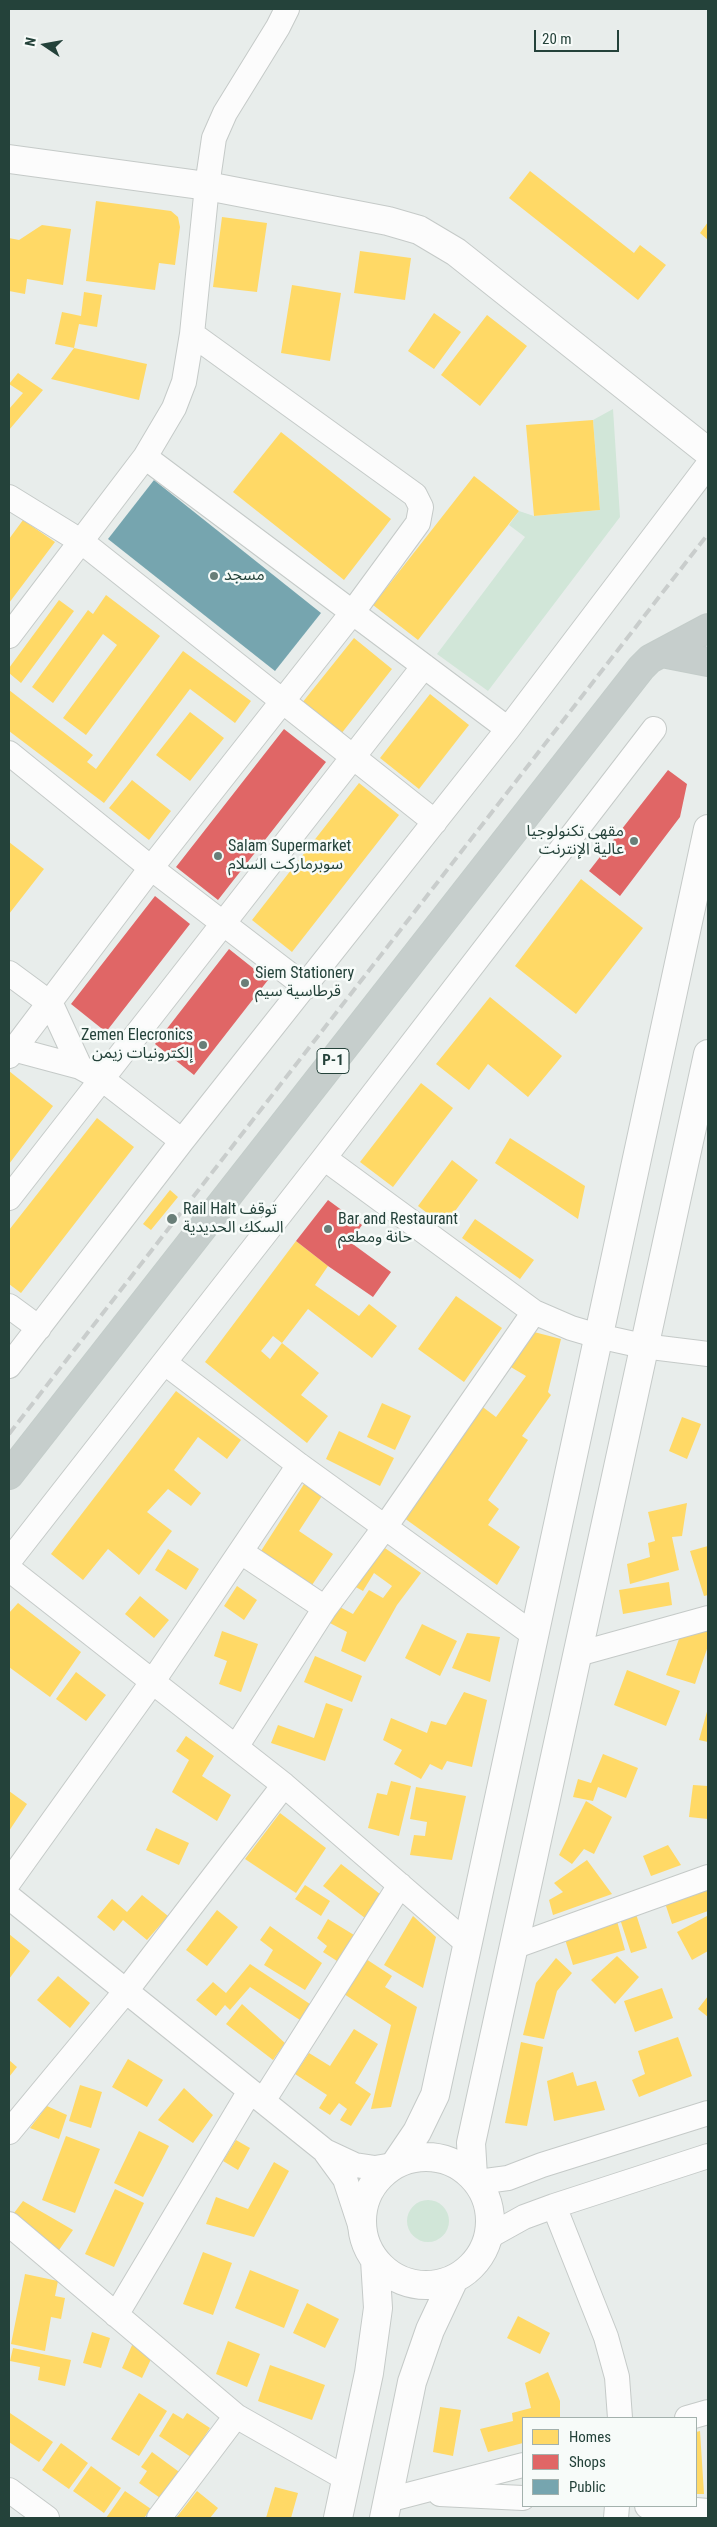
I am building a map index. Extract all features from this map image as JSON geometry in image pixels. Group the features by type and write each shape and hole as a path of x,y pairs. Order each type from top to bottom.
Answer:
{"highway":[{"name":"P-1","path":"9,1475 641,668 650,659 708,628"},
{"path":"662,653 708,662"}],"street":[{"path":"9,636 145,457 174,408 184,382 192,334 207,186 214,138 224,113 278,27 287,9"},
{"path":"9,159 207,186 388,221 419,230 456,252 708,452"},
{"path":"182,1141 102,1079 80,1067 11,1051 50,1004 151,868 352,613 418,522 421,507 415,495 192,334"},
{"path":"145,457 508,729"},
{"path":"9,1366 182,1141 306,987 508,729 708,465"},
{"path":"9,497 82,542 435,822"},
{"path":"9,1198 424,666"},
{"path":"9,1561 324,1158 654,729"},
{"path":"9,753 151,868 306,987"},
{"path":"362,2231 364,2201 371,2187 380,2175 394,2164 417,2132 435,2095 708,829"},
{"path":"9,972 50,1004 80,1067"},
{"path":"326,2151 345,2179 367,2247 375,2260 387,2273 402,2281 419,2285 437,2285 454,2279 476,2262 488,2237 490,2218 487,2199 476,2179 472,2143 643,1346 701,1123 708,1054"},
{"path":"324,1158 534,1312 571,1328 598,1336 643,1346 708,1354"},
{"path":"9,1306 39,1328"},
{"path":"236,1747 325,1608 385,1526 534,1312"},
{"path":"165,1363 299,1464 534,1635"},
{"path":"9,1882 154,1681 299,1464"},
{"path":"240,1552 325,1608"},
{"path":"9,1568 284,1785 468,1944"},
{"path":"578,1654 708,1618"},
{"path":"9,2132 126,1991 284,1785"},
{"path":"513,1947 708,1877"},
{"path":"116,2315 257,2096 400,1885"},
{"path":"9,1897 326,2151 355,2165 375,2168 416,2156 437,2156 457,2164 476,2179 508,2178 542,2165 708,2113"},
{"path":"488,2237 524,2217 708,2156"},
{"path":"554,2206 606,2337 618,2377 620,2417"},
{"path":"9,2224 236,2416 347,2480"},
{"path":"338,2518 369,2372 378,2308 375,2260"},
{"path":"386,2509 412,2382 430,2330 454,2279"},
{"path":"690,2417 708,2412"},
{"path":"158,2518 236,2416"},
{"path":"386,2509 419,2493 522,2465"},
{"path":"9,2490 47,2518"},
{"path":"419,2493 522,2498"},
{"path":"658,2507 708,2511"}],"green space":[{"path":"613,409 620,517 488,691 437,654 525,537 509,525 519,511 534,516 600,510 593,420"},
{"path":"428,2200 443,2206 449,2221 443,2236 428,2242 413,2236 407,2221 413,2206"}],"building: Homes":[{"path":"530,171 634,253 640,245 666,265 638,300 509,198"},
{"path":"96,201 171,211 178,217 180,227 175,265 159,263 155,290 86,281"},
{"path":"222,217 267,223 257,292 213,287"},
{"path":"708,222 708,240 700,233"},
{"path":"42,225 71,229 63,285 27,279 25,294 9,291 9,238 19,240"},
{"path":"360,251 411,258 405,300 354,293"},
{"path":"292,285 341,293 330,361 281,353"},
{"path":"84,292 102,295 97,327 79,324 74,348 55,344 62,312 81,316"},
{"path":"434,313 461,332 434,369 408,351"},
{"path":"487,315 527,346 480,406 441,375"},
{"path":"74,348 147,364 139,400 51,379"},
{"path":"18,373 43,390 9,430 9,409 23,393 9,384"},
{"path":"593,420 600,510 534,516 526,425"},
{"path":"281,432 391,519 344,580 233,492"},
{"path":"474,476 519,511 418,640 373,605"},
{"path":"23,520 55,542 9,603 9,539"},
{"path":"106,595 160,636 86,735 63,718 117,645 103,634 53,703 32,687 88,610 93,614"},
{"path":"59,600 74,611 21,683 9,673 9,668"},
{"path":"354,638 392,669 341,734 302,703"},
{"path":"183,651 251,701 235,723 190,689 104,803 9,731 9,690 93,755 87,762 96,769"},
{"path":"430,694 469,725 419,789 380,758"},
{"path":"190,712 224,738 190,781 156,755"},
{"path":"132,780 171,811 149,840 109,808"},
{"path":"359,783 399,815 292,952 252,920"},
{"path":"9,842 44,869 9,914"},
{"path":"581,879 643,928 576,1014 515,966"},
{"path":"490,997 562,1056 528,1097 488,1064 469,1090 436,1064"},
{"path":"9,1071 53,1106 9,1164"},
{"path":"421,1083 453,1108 393,1187 360,1162"},
{"path":"97,1118 134,1147 21,1293 9,1284 9,1230"},
{"path":"510,1138 585,1186 578,1219 495,1163"},
{"path":"452,1160 478,1180 444,1226 418,1206"},
{"path":"170,1190 178,1197 151,1230 143,1224"},
{"path":"475,1219 534,1260 520,1279 462,1238"},
{"path":"296,1241 328,1266 315,1285 359,1316 369,1304 397,1326 372,1358 308,1309 282,1343 319,1373 301,1395 328,1416 307,1443 205,1362","holes":["273,1336 282,1343 270,1359 261,1351"]},
{"path":"456,1296 502,1328 464,1382 418,1349"},
{"path":"534,1332 561,1339 548,1392 551,1395 522,1436 528,1440 488,1500 499,1509 488,1525 520,1547 497,1585 400,1515 480,1405 496,1417 526,1376 509,1366"},
{"path":"176,1391 241,1440 227,1459 198,1437 174,1470 201,1493 191,1506 168,1489 147,1512 172,1531 139,1575 108,1549 83,1580 51,1554"},
{"path":"382,1403 411,1416 395,1450 367,1437"},
{"path":"682,1417 701,1424 687,1459 669,1451"},
{"path":"339,1431 394,1458 380,1486 326,1459"},
{"path":"304,1484 322,1496 299,1531 333,1554 312,1585 261,1551"},
{"path":"687,1503 682,1536 672,1537 679,1570 630,1584 627,1564 650,1557 648,1543 655,1541 648,1512"},
{"path":"379,1544 421,1573 397,1605 365,1662 341,1651 347,1632 328,1622 338,1606 353,1614 369,1590 383,1598 392,1586 374,1573 363,1591 352,1585"},
{"path":"708,1546 708,1595 704,1596 690,1551"},
{"path":"168,1549 199,1569 186,1590 155,1570"},
{"path":"669,1582 672,1605 623,1614 619,1590"},
{"path":"237,1586 257,1600 244,1620 224,1606"},
{"path":"140,1596 169,1620 154,1638 125,1614"},
{"path":"18,1603 81,1652 50,1697 9,1667 9,1613"},
{"path":"422,1624 457,1641 440,1676 405,1658"},
{"path":"708,1628 708,1646 695,1684 666,1675 679,1639 677,1632"},
{"path":"222,1631 258,1644 241,1692 219,1684 227,1661 214,1656"},
{"path":"467,1633 500,1637 490,1682 452,1668"},
{"path":"315,1656 362,1676 352,1702 304,1682"},
{"path":"627,1670 680,1691 666,1726 614,1705"},
{"path":"76,1672 106,1695 86,1721 56,1699"},
{"path":"464,1692 487,1700 472,1767 447,1761 442,1770 430,1764 421,1779 394,1764 402,1750 383,1740 391,1718 427,1733 431,1721 446,1725"},
{"path":"326,1703 343,1709 325,1761 271,1743 278,1725 314,1738"},
{"path":"708,1708 708,1742 699,1740"},
{"path":"186,1736 214,1756 202,1776 231,1795 217,1821 172,1792 189,1760 176,1751"},
{"path":"603,1754 638,1768 626,1798 598,1787 593,1801 573,1797 578,1779 591,1783"},
{"path":"391,1781 411,1786 399,1836 368,1828 377,1793 387,1795"},
{"path":"693,1785 708,1786 708,1819 689,1817"},
{"path":"416,1787 466,1796 452,1860 410,1855 414,1835 425,1836 427,1822 410,1819"},
{"path":"9,1791 27,1804 9,1831"},
{"path":"586,1801 612,1817 594,1854 584,1849 572,1864 559,1855"},
{"path":"280,1813 326,1848 296,1893 245,1859"},
{"path":"156,1828 189,1843 179,1865 146,1850"},
{"path":"668,1845 681,1865 651,1876 643,1856"},
{"path":"587,1860 612,1894 553,1915 549,1900 563,1892 554,1883"},
{"path":"341,1864 380,1894 365,1918 323,1886"},
{"path":"305,1885 330,1901 321,1916 295,1899"},
{"path":"708,1889 708,1911 672,1924 665,1903"},
{"path":"142,1895 168,1916 147,1940 123,1920 114,1931 97,1917 112,1899 127,1912"},
{"path":"217,1910 238,1927 207,1966 186,1950"},
{"path":"636,1914 647,1948 631,1953 620,1919"},
{"path":"413,1916 436,1937 423,1988 384,1965"},
{"path":"707,1916 708,1951 692,1960 677,1932"},
{"path":"328,1919 354,1935 337,1961 323,1952 327,1946 317,1938"},
{"path":"617,1921 625,1950 573,1965 564,1936"},
{"path":"270,1926 322,1963 305,1990 264,1965 273,1950 260,1940"},
{"path":"9,1934 30,1951 9,1979"},
{"path":"617,1956 639,1977 615,2004 591,1980"},
{"path":"556,1958 572,1973 557,1991 544,2039 523,2035 536,1983"},
{"path":"366,1959 392,1976 385,1987 417,2007 391,2107 371,2109 391,2025 344,1994"},
{"path":"250,1964 310,2004 300,2020 250,1987 230,2010 225,2005 216,2016 196,2000 213,1982 226,1993"},
{"path":"58,1976 90,2003 70,2028 37,2000"},
{"path":"662,1988 673,2018 635,2032 624,2001"},
{"path":"708,1996 708,2017 698,2009"},
{"path":"242,2004 285,2043 273,2060 226,2024"},
{"path":"354,2029 378,2044 355,2083 371,2094 351,2126 340,2120 347,2109 339,2103 330,2115 319,2108 327,2095 295,2074 309,2053 330,2066"},
{"path":"678,2037 692,2076 639,2097 632,2080 645,2074 638,2051"},
{"path":"521,2042 543,2047 527,2126 505,2123"},
{"path":"128,2059 163,2080 147,2107 112,2087"},
{"path":"9,2060 17,2067 9,2077"},
{"path":"573,2072 577,2086 596,2081 605,2110 554,2121 547,2081"},
{"path":"80,2085 102,2092 91,2128 69,2121"},
{"path":"184,2088 213,2115 193,2143 158,2120"},
{"path":"47,2106 67,2115 59,2139 30,2128"},
{"path":"139,2131 169,2146 143,2197 114,2183"},
{"path":"66,2136 100,2149 75,2213 42,2200"},
{"path":"236,2140 250,2148 238,2170 223,2161"},
{"path":"274,2162 289,2171 254,2237 206,2224 216,2197 248,2209"},
{"path":"115,2189 144,2203 114,2267 85,2254"},
{"path":"23,2201 73,2230 59,2250 14,2213"},
{"path":"203,2252 232,2263 213,2315 183,2304"},
{"path":"250,2270 299,2290 284,2328 235,2308"},
{"path":"25,2274 58,2281 55,2296 65,2298 61,2319 51,2317 45,2351 11,2344"},
{"path":"307,2303 339,2319 325,2348 293,2333"},
{"path":"518,2316 550,2333 540,2354 507,2338"},
{"path":"92,2332 110,2338 101,2368 83,2363"},
{"path":"228,2341 260,2354 247,2387 216,2374"},
{"path":"133,2343 154,2353 142,2378 122,2368"},
{"path":"13,2348 71,2360 65,2386 38,2380 40,2367 10,2361"},
{"path":"270,2365 325,2385 312,2420 258,2401"},
{"path":"548,2372 560,2401 560,2417 522,2417 522,2443 488,2452 480,2429 513,2421 512,2413 531,2408 525,2383"},
{"path":"139,2393 167,2411 139,2456 111,2439"},
{"path":"440,2407 461,2410 453,2456 433,2452"},
{"path":"10,2413 53,2442 39,2462 9,2442"},
{"path":"173,2413 183,2419 187,2413 210,2428 191,2457 159,2436"},
{"path":"700,2431 704,2494 697,2494 697,2432"},
{"path":"61,2443 88,2463 69,2489 42,2470"},
{"path":"152,2452 182,2474 163,2500 139,2483 147,2471 141,2467"},
{"path":"91,2466 121,2488 104,2513 73,2491"},
{"path":"275,2487 298,2493 291,2518 266,2518"},
{"path":"125,2491 151,2509 144,2518 106,2518"},
{"path":"197,2491 218,2508 210,2518 176,2518"}],"building: Shops":[{"path":"284,729 326,762 218,900 176,867"},
{"path":"668,770 687,784 680,817 620,896 589,871"},
{"path":"155,896 190,924 106,1032 71,1004"},
{"path":"229,949 268,980 194,1075 155,1044"},
{"path":"328,1200 362,1225 350,1242 391,1272 373,1297 296,1241"}],"building: Public":[{"name":"مسجد","path":"154,480 321,613 275,671 108,539"}],"railway":[{"path":"9,1434 708,534"}],"place":[{"name":"مسجد","path":"214,576"},
{"name":"مقهى تكنولوجيا عالية الإنترنت","path":"634,841"},
{"name":"Salam Supermarket سوبرماركت السلام","path":"218,856"},
{"name":"Siem Stationery قرطاسية سيم","path":"245,983"},
{"name":"Zemen Elecronics إلكترونيات زيمن","path":"203,1045"},
{"name":"Rail Halt توقف السكك الحديدية","path":"172,1219"},
{"name":"Bar and Restaurant حانة ومطعم","path":"328,1229"}]}
